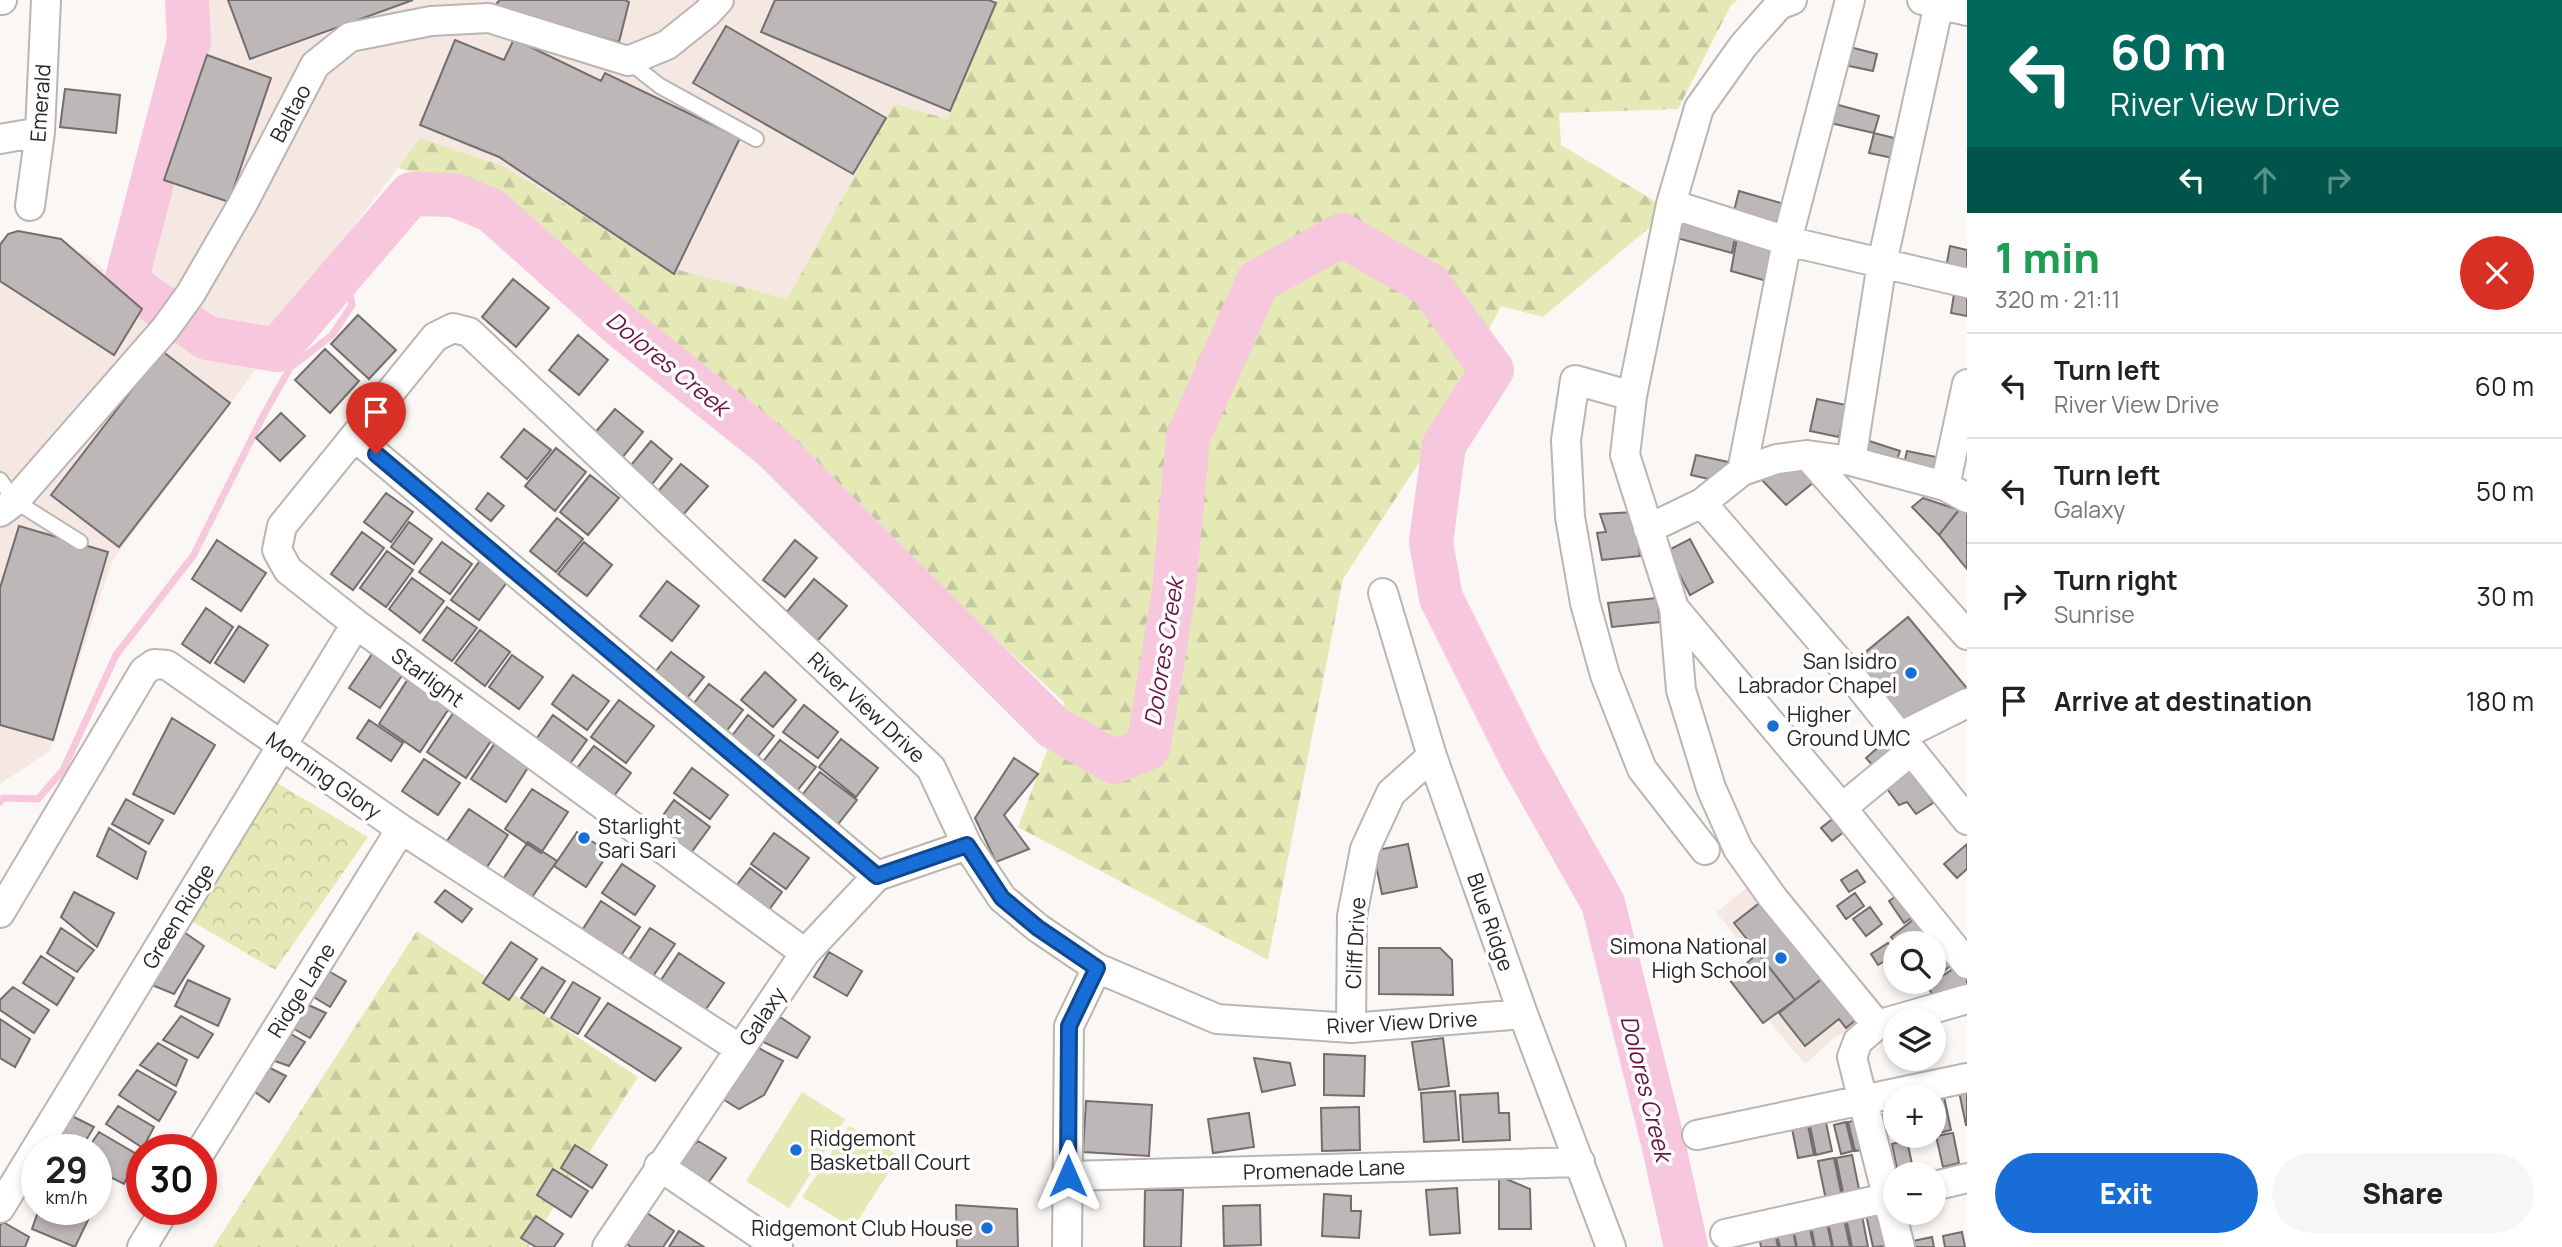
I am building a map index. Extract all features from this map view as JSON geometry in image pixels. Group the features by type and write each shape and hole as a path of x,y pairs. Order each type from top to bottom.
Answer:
{"street":[{"name":"Emerald","path":"30,206 40,132 46,0"},
{"path":"628,61 667,45 719,0"},
{"path":"1791,0 1779,5 1743,46 1699,108 1671,204 1632,396 1625,454 1674,608 1681,690 1711,788 1738,849 1773,898 1877,1026"},
{"path":"1742,471 1787,241 1850,0"},
{"path":"1851,461 1882,263 1931,2 1967,11"},
{"name":"Baltao","path":"5,497 165,329 191,293 242,205 315,65 350,37 466,14 489,18 628,61"},
{"path":"0,139 40,132"},
{"path":"1671,204 1787,241 1967,283"},
{"name":"River View Drive","path":"435,337 453,328 469,332 931,768 967,845 1002,898 1038,928 1097,968 1217,1019 1351,1028 1523,1014"},
{"name":"Starlight","path":"435,337 282,526 277,550 288,570 356,624 805,953"},
{"path":"1632,396 1575,380 1566,440 1570,517 1585,603 1605,675 1642,769 1704,850"},
{"path":"1648,529 1702,503 1742,471 1777,459 1807,455 1851,461 1956,492 1967,384"},
{"path":"355,437 877,876"},
{"path":"1807,455 1967,635"},
{"path":"1702,503 1853,678 1912,741 1967,820"},
{"name":"Blue Ridge","path":"1383,593 1432,756 1523,1014 1611,1247"},
{"path":"1674,608 1842,808 1967,964"},
{"name":"Green Ridge","path":"0,1208 356,624"},
{"name":"Morning Glory","path":"0,913 144,671 154,664 167,665 401,830 740,1049"},
{"path":"1842,808 1912,741 1967,703"},
{"name":"Cliff Drive","path":"1351,1028 1352,915 1365,849 1391,793 1432,756"},
{"name":"Ridge Lane","path":"212,1134 401,830"},
{"name":"Galaxy","path":"607,1247 805,953 877,876 967,845"},
{"path":"1067,1247 1069,1026 1097,968"},
{"path":"1883,1169 1852,1057 1858,1041 1877,1026 1967,999"},
{"path":"1697,1135 1967,1078"},
{"name":"Promenade Lane","path":"1068,1176 1580,1162"},
{"path":"659,1167 778,1247"},
{"path":"1946,1183 1967,1178"},
{"path":"1725,1234 1883,1199"},
{"path":"142,1247 155,1225"},
{"path":"1896,1225 1900,1247"}],"lane":[{"path":"628,61 660,86 756,139"},
{"path":"5,497 80,542"}],"shaded area":[{"path":"201,0 995,0 947,119 894,104 787,299 664,266 420,138 313,281 243,387 112,561 50,751 0,784 0,240 36,241 88,255 128,292 201,21"},
{"name":"Simona National High School","path":"1749,886 1864,1026 1835,1037 1805,1064 1769,1021 1789,1003 1716,912"}],"green space":[{"path":"995,0 1738,0 1731,5 1678,109 1559,113 1561,145 1653,200 1662,217 1543,317 1501,306 1487,333 1477,374 1343,579 1268,960 1018,827 1065,703 681,348 478,193 398,168 420,138 505,167 664,266 787,299 894,104 947,119"},
{"path":"277,783 368,837 275,970 188,919"},
{"path":"417,931 638,1077 528,1247 213,1247"},
{"name":"Ridgemont Basketball Court","path":"802,1092 845,1119 789,1208 746,1181"},
{"path":"849,1126 899,1156 853,1228 802,1197"}],"building":[{"path":"228,0 413,0 250,59"},
{"path":"500,0 629,2 619,42 499,10 497,3"},
{"path":"775,0 989,0 996,3 950,111 761,32"},
{"path":"726,26 886,118 853,174 693,83"},
{"path":"514,39 601,81 605,73 740,138 674,274 499,157 420,125 455,40 504,60"},
{"path":"1838,44 1877,54 1873,71 1835,63"},
{"path":"207,55 271,78 229,202 164,180"},
{"path":"65,89 120,95 116,133 60,127"},
{"path":"1831,103 1879,116 1874,133 1826,122"},
{"path":"1874,133 1906,141 1902,160 1869,153"},
{"path":"1739,191 1791,206 1786,225 1734,211"},
{"path":"1681,214 1736,232 1732,253 1677,238"},
{"path":"18,231 61,239 142,309 114,355 0,281 0,245 8,234"},
{"path":"1738,232 1781,245 1774,283 1731,271"},
{"path":"1950,246 1967,250 1967,278 1945,273"},
{"path":"513,279 549,308 516,347 482,317"},
{"path":"1955,288 1967,291 1967,316 1951,313"},
{"path":"358,315 396,350 369,379 331,344"},
{"path":"578,335 608,360 579,395 549,370"},
{"path":"325,349 359,381 330,413 295,380"},
{"path":"162,351 230,403 119,547 51,495"},
{"path":"1817,399 1846,405 1839,437 1810,431"},
{"path":"615,409 643,432 617,464 589,440"},
{"path":"281,413 305,436 280,461 256,438"},
{"path":"524,429 551,450 527,479 501,457"},
{"path":"1863,439 1900,451 1894,468 1858,459"},
{"path":"651,441 672,459 649,488 627,470"},
{"path":"556,448 586,472 555,511 525,486"},
{"path":"1907,451 1941,458 1937,480 1902,472"},
{"path":"1696,455 1733,463 1722,482 1691,475"},
{"path":"681,464 708,486 676,523 650,501"},
{"path":"1783,467 1802,467 1814,482 1786,505 1761,479"},
{"path":"590,475 619,498 588,535 560,512"},
{"path":"386,493 413,512 391,542 364,522"},
{"path":"488,493 504,506 491,521 476,509"},
{"path":"1923,498 1959,510 1939,535 1912,507"},
{"path":"1961,507 1967,512 1967,569 1939,535"},
{"path":"1634,512 1640,556 1602,560 1597,533 1606,532 1600,514"},
{"path":"557,518 583,539 556,572 530,551"},
{"path":"409,522 432,539 414,564 391,547"},
{"path":"19,526 108,552 53,740 0,725 0,588"},
{"path":"362,532 384,548 353,590 331,574"},
{"path":"1690,539 1713,582 1690,595 1667,551"},
{"path":"217,540 266,573 241,611 192,579"},
{"path":"795,540 817,558 785,597 763,580"},
{"path":"442,542 472,564 450,594 419,572"},
{"path":"584,542 612,565 587,596 558,574"},
{"path":"387,551 413,570 386,607 360,588"},
{"path":"482,558 510,578 479,620 451,600"},
{"path":"412,578 444,601 420,633 389,609"},
{"path":"814,579 847,606 813,646 781,619"},
{"path":"667,581 699,606 672,641 640,616"},
{"path":"1657,598 1660,622 1612,627 1608,603"},
{"path":"447,607 477,628 452,661 423,640"},
{"path":"206,608 233,627 210,663 182,644"},
{"name":"San Isidro Labrador Chapel","path":"1908,617 1966,687 1913,730 1856,660"},
{"path":"239,626 268,645 244,682 215,663"},
{"path":"480,630 510,652 485,686 455,663"},
{"path":"374,651 405,671 380,708 349,688"},
{"path":"671,652 704,677 679,708 648,681"},
{"path":"512,655 543,677 519,709 489,687"},
{"path":"765,672 796,700 773,727 741,700"},
{"path":"573,675 609,701 587,730 552,704"},
{"path":"408,679 450,707 420,752 379,724"},
{"path":"709,684 743,710 721,738 687,712"},
{"path":"619,700 654,726 626,763 591,737"},
{"path":"804,705 838,732 818,758 783,732"},
{"path":"458,706 497,732 466,778 427,752"},
{"path":"553,715 587,740 564,772 530,748"},
{"path":"748,715 774,736 754,761 728,741"},
{"path":"172,718 215,745 174,814 133,794"},
{"path":"369,720 403,743 391,761 357,738"},
{"path":"1891,736 1903,750 1879,772 1866,758"},
{"path":"841,739 878,768 856,797 819,767"},
{"path":"780,740 816,767 793,796 758,768"},
{"path":"495,743 529,766 506,802 471,779"},
{"path":"594,746 631,773 608,804 571,776"},
{"path":"1014,758 1038,774 1004,815 1029,849 996,862 975,818"},
{"path":"424,759 460,783 438,815 402,791"},
{"path":"1915,763 1931,781 1925,790 1933,803 1916,814 1907,802 1899,805 1885,786"},
{"path":"692,768 728,795 710,819 674,793"},
{"path":"820,772 857,800 832,832 796,803"},
{"path":"532,789 568,812 541,853 505,829"},
{"path":"126,799 163,820 149,844 112,824"},
{"path":"674,800 710,827 685,861 649,835"},
{"path":"469,809 508,835 485,870 445,844"},
{"path":"1839,814 1850,827 1832,841 1821,828"},
{"path":"109,828 146,852 137,879 97,856"},
{"path":"577,832 609,852 586,887 554,866"},
{"path":"774,833 809,858 786,889 751,864"},
{"path":"528,842 557,861 530,900 501,882"},
{"path":"1408,844 1417,887 1382,894 1373,851"},
{"path":"1967,844 1967,869 1957,878 1944,864"},
{"path":"622,864 655,886 635,915 602,893"},
{"path":"750,868 782,892 763,918 730,894"},
{"path":"1857,870 1865,882 1849,892 1841,880"},
{"path":"445,890 472,909 462,922 435,902"},
{"path":"74,892 114,913 97,947 61,917"},
{"path":"1902,892 1917,914 1904,923 1889,901"},
{"path":"1855,893 1864,906 1846,919 1837,906"},
{"path":"601,901 640,927 618,960 579,935"},
{"path":"1762,901 1823,978 1795,1000 1734,923"},
{"path":"1870,907 1882,924 1866,936 1853,919"},
{"path":"1918,916 1927,928 1923,931 1899,931"},
{"path":"61,928 94,950 77,972 47,953"},
{"path":"178,928 204,946 174,994 147,983"},
{"path":"650,928 675,944 649,982 625,966"},
{"path":"511,942 537,959 509,1000 483,983"},
{"path":"1883,946 1883,962 1878,965 1871,954"},
{"path":"1379,948 1440,948 1452,960 1453,995 1379,994"},
{"path":"829,952 862,971 847,996 814,977"},
{"path":"679,953 724,983 702,1015 657,986"},
{"path":"1758,953 1795,1000 1763,1023 1729,979"},
{"path":"41,956 74,978 57,1005 23,983"},
{"path":"1948,956 1954,963 1946,969"},
{"path":"1959,965 1967,977 1967,985 1939,1004 1932,994 1946,994 1946,974"},
{"path":"542,967 565,981 544,1013 521,998"},
{"path":"323,968 346,981 330,1007 307,993"},
{"path":"1830,972 1863,1014 1846,1028 1839,1019 1805,1046 1779,1013"},
{"path":"188,980 230,999 218,1026 175,1006"},
{"path":"573,982 600,998 578,1034 551,1018"},
{"path":"13,987 49,1010 34,1033 0,1010 0,1000"},
{"path":"302,1002 326,1013 310,1038 287,1025"},
{"path":"608,1003 681,1048 655,1081 585,1036"},
{"path":"181,1016 213,1034 198,1058 163,1040"},
{"path":"780,1017 810,1037 797,1058 761,1041"},
{"path":"0,1019 30,1039 15,1067 0,1058"},
{"path":"284,1030 305,1042 289,1066 266,1058"},
{"path":"1443,1038 1449,1086 1419,1090 1412,1042"},
{"path":"158,1043 187,1060 176,1086 140,1065"},
{"path":"751,1044 783,1061 764,1095 739,1109 721,1098"},
{"path":"1324,1054 1365,1056 1364,1096 1324,1095"},
{"path":"1254,1058 1290,1063 1295,1085 1262,1092"},
{"path":"266,1066 286,1076 269,1102 248,1087"},
{"path":"137,1070 176,1092 159,1121 119,1095"},
{"path":"1967,1085 1967,1125 1966,1125 1958,1087"},
{"path":"1455,1091 1459,1140 1424,1142 1421,1093"},
{"path":"1498,1093 1499,1113 1509,1113 1510,1140 1463,1142 1460,1095"},
{"path":"1086,1101 1152,1105 1149,1156 1083,1152"},
{"path":"118,1106 154,1127 150,1134 126,1134 126,1137 106,1124"},
{"path":"1946,1106 1951,1130 1946,1131"},
{"path":"1359,1107 1360,1150 1322,1151 1321,1108"},
{"path":"66,1113 94,1127 90,1134 52,1134"},
{"path":"1249,1113 1254,1147 1213,1153 1208,1119"},
{"path":"1824,1113 1832,1151 1816,1155 1808,1116"},
{"path":"1806,1116 1814,1155 1798,1158 1790,1119"},
{"path":"1860,1120 1867,1149 1855,1151 1848,1122"},
{"path":"1846,1122 1853,1151 1841,1154 1834,1125"},
{"path":"1953,1133 1959,1163 1946,1166 1946,1162 1942,1162 1939,1148 1946,1148 1946,1134"},
{"path":"112,1140 126,1148 124,1184 112,1178"},
{"path":"698,1141 726,1158 706,1186 673,1164"},
{"path":"575,1145 607,1165 592,1188 561,1168"},
{"path":"1893,1148 1909,1148 1912,1162 1896,1162"},
{"path":"1852,1155 1860,1194 1844,1197 1836,1158"},
{"path":"1834,1158 1842,1197 1826,1200 1818,1161"},
{"path":"553,1169 588,1191 571,1217 537,1195"},
{"path":"1499,1176 1530,1189 1531,1229 1499,1229"},
{"path":"1457,1188 1460,1233 1430,1235 1426,1190"},
{"path":"1145,1190 1183,1190 1181,1247 1144,1247"},
{"path":"1324,1194 1351,1196 1351,1211 1361,1211 1359,1238 1322,1236"},
{"name":"Ridgemont Club House","path":"956,1205 1017,1209 1018,1247 957,1247"},
{"path":"1260,1205 1261,1245 1224,1246 1223,1206"},
{"path":"1881,1207 1889,1246 1873,1247 1865,1210"},
{"path":"1861,1210 1868,1247 1852,1247 1845,1213"},
{"path":"644,1211 674,1231 663,1247 631,1247 623,1241"},
{"path":"1843,1214 1850,1247 1833,1247 1827,1217"},
{"path":"536,1216 563,1234 554,1247 536,1247 521,1238"},
{"path":"1826,1218 1832,1247 1815,1247 1810,1221"},
{"path":"1808,1221 1814,1247 1797,1247 1792,1224"},
{"path":"3,1222 29,1237 25,1247 0,1247 0,1226"},
{"path":"1792,1224 1796,1247 1780,1247 1775,1227"},
{"path":"33,1225 86,1225 75,1247 32,1229"},
{"path":"1774,1228 1778,1247 1761,1247 1758,1231"},
{"path":"679,1231 704,1247 669,1247"},
{"path":"1962,1232 1965,1247 1945,1247 1943,1236"},
{"path":"1932,1237 1934,1247 1915,1247 1913,1241"}],"waterway":[{"name":"Dolores Creek","path":"187,0 189,41 126,282 207,338 277,350 411,194 454,195 491,210 622,327 772,447 1053,727 1114,762 1148,748 1174,591 1188,437 1258,281 1342,235 1430,285 1492,370 1444,445 1431,542 1441,598 1522,760 1603,903 1686,1247"},
{"path":"0,802 3,798 38,799 63,770 116,655 193,556 290,368 332,335 352,305 346,270"}],"place":[{"name":"San Isidro Labrador Chapel","path":"1911,673"},
{"name":"Higher Ground UMC","path":"1773,726"},
{"name":"Starlight Sari Sari","path":"584,838"},
{"name":"Simona National High School","path":"1781,958"},
{"name":"Ridgemont Basketball Court","path":"796,1150"},
{"name":"Ridgemont Club House","path":"987,1228"}],"route":[{"path":"376,454 877,876 967,845 1002,898 1038,928 1097,968 1069,1026 1068,1176"}]}
